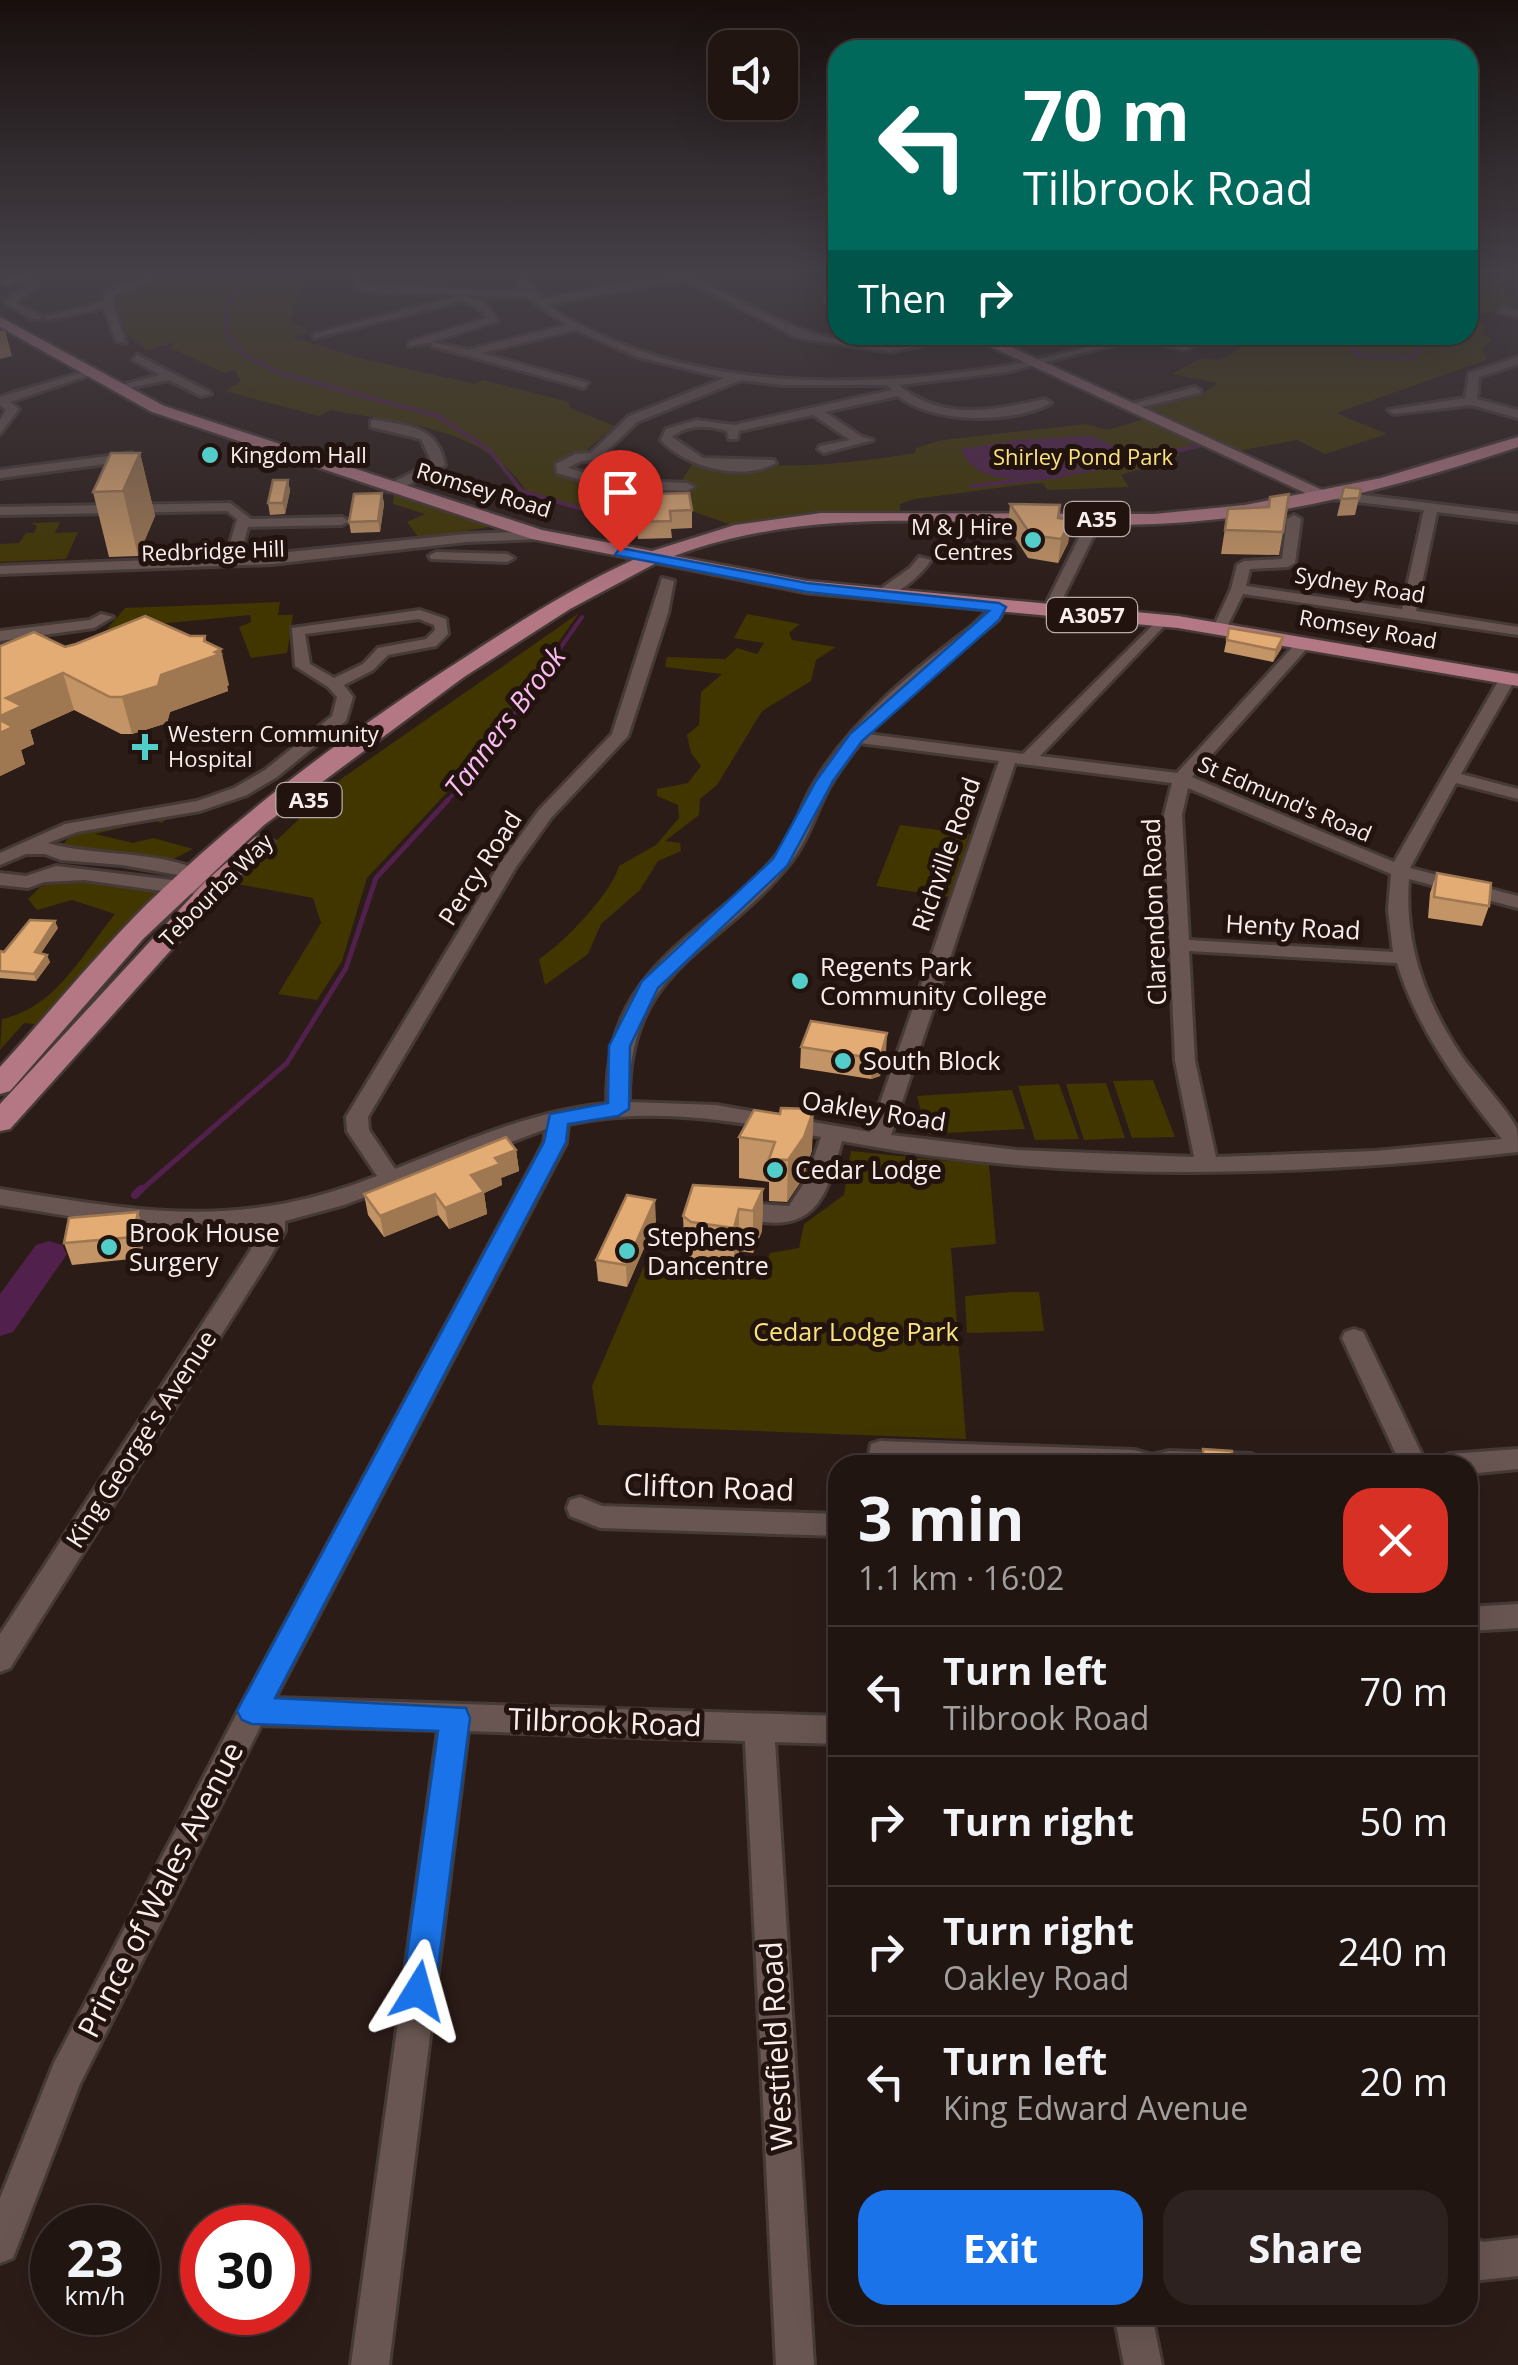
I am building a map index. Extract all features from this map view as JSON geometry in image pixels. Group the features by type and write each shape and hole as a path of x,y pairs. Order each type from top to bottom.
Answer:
{"main road":[{"name":"Romsey Road","path":"110,384 211,430 658,573 1049,612 1223,622 1304,643 1513,679"},
{"name":"A35","path":"658,573 738,539 871,516 1002,514 1094,522 1206,514 1322,494 1357,493 1518,442"},
{"name":"Tebourba Way","path":"0,1085 196,883 334,777 602,592 658,573"},
{"name":"Tebourba Way","path":"0,1122 196,883"}],"street":[{"path":"1,401 54,384"},
{"path":"118,389 136,384"},
{"path":"186,384 205,394"},
{"path":"594,456 629,422 719,384"},
{"path":"893,384 900,392 947,414 990,414 1045,403"},
{"path":"1082,384 1322,494"},
{"path":"1471,400 1472,384"},
{"path":"1130,406 1195,391"},
{"path":"770,463 708,464 674,448 665,437 675,428 717,422 733,432 900,392"},
{"path":"1394,410 1471,400 1514,414"},
{"path":"0,430 13,408 1,401"},
{"path":"816,412 868,440 824,449"},
{"path":"375,424 429,437 440,465 392,488"},
{"path":"0,474 132,456"},
{"path":"607,473 615,463 594,456 566,460 562,470 585,476 607,473 638,484 687,488"},
{"path":"1357,493 1431,508 1518,518"},
{"path":"0,512 218,505 238,510 242,523 232,562"},
{"path":"1408,615 1431,508"},
{"path":"242,523 306,514 342,521"},
{"path":"1223,622 1244,565 1288,563 1294,518"},
{"path":"1049,612 1094,522"},
{"name":"Redbridge Hill","path":"0,582 312,569 427,550 505,525"},
{"name":"Redbridge Hill","path":"466,538 538,535"},
{"name":"Redbridge Hill","path":"0,570 427,550 507,558"},
{"path":"880,595 891,584 917,572 924,560"},
{"name":"Percy Road","path":"390,1178 358,1130 357,1117 506,868 546,814 600,762 620,736 661,614 658,573"},
{"name":"Sydney Road","path":"1238,589 1518,631"},
{"path":"618,1109 620,1046 638,1001 668,964 781,862 824,781 856,738 993,617 999,607"},
{"path":"0,860 86,821 204,804 237,793 340,718 344,697 334,684 303,666 297,650 297,631 420,614 441,622 444,632 436,640 383,651 368,667 334,684"},
{"path":"0,636 94,624 106,618"},
{"path":"1019,757 1161,621"},
{"path":"1181,779 1304,643"},
{"path":"1513,679 1451,777 1400,871 1404,958 1428,1016 1478,1096 1518,1145"},
{"name":"St Edmund's Road","path":"856,738 1181,779 1400,871 1518,902"},
{"name":"Richville Road","path":"878,1140 1019,757"},
{"path":"1451,777 1518,794"},
{"name":"Clarendon Road","path":"1181,779 1173,814 1185,1061 1207,1165"},
{"path":"46,877 59,868 58,852 66,829"},
{"path":"22,849 122,860 196,883"},
{"path":"0,879 22,883 46,877 95,874 196,883"},
{"name":"Henty Road","path":"1178,945 1404,958"},
{"name":"Oakley Road","path":"0,1197 195,1221 272,1216 558,1119 618,1109 688,1110 946,1151 1207,1165 1378,1162 1518,1145"},
{"name":"Prince of Wales Avenue","path":"0,2245 66,2075 252,1711 555,1142 558,1119"},
{"path":"740,1210 787,1216 796,1212 817,1183 833,1133"},
{"name":"King George's Avenue","path":"0,1659 260,1255 273,1230 272,1216"},
{"path":"1354,1338 1409,1455"},
{"path":"880,1455 880,1450 1007,1455"},
{"path":"1478,1462 1518,1459"},
{"name":"Clifton Road","path":"580,1508 600,1516 828,1525"},
{"path":"1478,1618 1518,1616"},
{"name":"Tilbrook Road","path":"252,1711 828,1730"},
{"path":"370,2365 455,1718"},
{"name":"Westfield Road","path":"759,1728 795,2365"},
{"path":"1478,2259 1518,2257"},
{"path":"1135,2325 1142,2365"}],"green space":[{"name":"Shirley Pond Park","path":"236,384 500,384 569,402 570,408 615,426 583,453 564,460 559,470 626,485 676,489 695,460 778,466 832,464 915,453 916,448 942,440 1087,424 1107,430 1147,418 1204,446 1176,449 1179,456 1140,465 1144,468 1121,475 1129,487 1047,490 1043,483 1028,484 914,499 900,504 900,511 828,512 732,525 689,510 603,513 528,494 490,454 441,432 331,410 319,416 225,391"},
{"path":"1216,384 1417,384 1336,413 1387,434 1325,454 1297,440 1238,451 1140,409 1198,397"},
{"path":"394,494 490,527 419,538 407,522 425,514 393,504"},
{"path":"60,522 55,533 78,532 66,559 0,562 0,544 19,543 26,533 34,533 37,526 30,523"},
{"path":"280,602 278,615 293,615 287,653 251,658 239,627 251,622 250,615 107,629 125,608"},
{"path":"579,613 467,771 367,878 342,961 317,1000 278,994 321,923 313,898 232,883 341,779"},
{"path":"747,614 800,624 789,633 792,640 836,647 816,660 811,681 762,711 717,785 700,799 699,815 665,841 680,843 681,851 658,861 640,890 601,924 588,954 545,985 539,959 585,917 607,890 619,866 656,845 679,818 678,805 657,796 657,789 688,783 701,766 691,753 687,735 699,725 701,692 722,674 665,667 667,657 725,659 737,648 757,654 764,643 734,638"},
{"path":"174,813 162,823 153,820 95,834 133,843 153,838 193,849 168,862 69,852 63,845 73,832"},
{"path":"900,825 970,834 949,897 876,886"},
{"path":"63,878 152,888 158,898 43,1025 24,1023 0,1050 2,1019 21,1013 53,991 115,914 72,900 37,910 28,899 40,887"},
{"path":"1153,1080 1175,1137 1132,1138 1113,1081"},
{"path":"1106,1083 1125,1138 1084,1140 1066,1084"},
{"path":"1059,1084 1079,1139 1035,1140 1018,1086"},
{"path":"1012,1090 1025,1129 927,1134 917,1096"},
{"name":"Cedar Lodge Park","path":"851,1151 989,1165 996,1244 951,1248 966,1439 598,1425 592,1386 645,1264 760,1280 770,1253 799,1248 804,1224 844,1195"},
{"path":"1039,1292 1044,1331 967,1333 965,1296"}],"shaded area":[{"path":"1091,436 1112,445 1117,455 1032,478 989,475 972,465 961,449 1017,440"}],"building":[{"path":"111,453 140,453 123,491 93,492"},
{"path":"273,480 288,480 283,503 268,503"},
{"path":"1344,487 1361,489 1359,498 1341,499"},
{"path":"382,493 378,521 349,522 354,494"},
{"path":"689,493 692,510 670,511 671,521 637,522 636,511 603,513 602,496"},
{"path":"1289,494 1283,532 1225,530 1228,509 1269,507 1270,497"},
{"path":"1010,504 1060,505 1058,518 1071,520 1061,539 1031,535"},
{"path":"145,616 190,636 205,636 204,641 221,649 215,652 220,654 161,675 158,686 122,697 110,697 63,673 6,698 22,706 0,716 0,646 34,632 65,647"},
{"path":"1229,628 1283,637 1276,650 1227,640"},
{"path":"0,720 13,727 0,733"},
{"path":"1437,873 1491,883 1489,906 1434,897"},
{"path":"30,920 55,921 35,952 47,955 34,974 0,971 0,951 4,952"},
{"path":"811,1021 887,1033 881,1055 872,1058 801,1047"},
{"path":"781,1108 814,1109 804,1137 788,1160 769,1159 775,1142 739,1137 754,1110 780,1114"},
{"path":"506,1137 516,1150 495,1158 500,1164 471,1175 484,1192 445,1208 435,1194 380,1216 364,1194"},
{"path":"693,1185 763,1189 753,1211 739,1209 734,1228 691,1222 683,1216"},
{"path":"627,1195 655,1200 626,1265 596,1260"},
{"path":"138,1212 133,1237 64,1243 69,1218"},
{"path":"1203,1449 1232,1451 1233,1455 1203,1455"}],"waterway":[{"name":"Tanners Brook","path":"321,384 438,416 488,449 522,491 595,513"},
{"path":"972,486 1059,476 1199,446"},
{"name":"Tanners Brook","path":"446,802 473,773 582,617"},
{"name":"Tanners Brook","path":"139,1192 287,1063 346,968 376,878 448,800"},
{"name":"Tanners Brook","path":"135,1195 141,1189"},
{"name":"Tanners Brook","path":"0,1322 49,1254"}],"place":[{"name":"Kingdom Hall","path":"210,455"},
{"name":"M & J Hire Centres","path":"1033,540"},
{"name":"Western Community Hospital","path":"145,747"},
{"name":"Regents Park Community College","path":"800,981"},
{"name":"South Block","path":"843,1061"},
{"name":"Cedar Lodge","path":"775,1170"},
{"name":"Brook House Surgery","path":"109,1247"},
{"name":"Stephens Dancentre","path":"627,1251"}],"route":[{"path":"418,1991 455,1718 252,1711 555,1142 558,1119 618,1109 620,1046 629,1019 650,985 781,862 824,781 856,738 884,708 993,617 999,607 756,580 620,552"}]}
